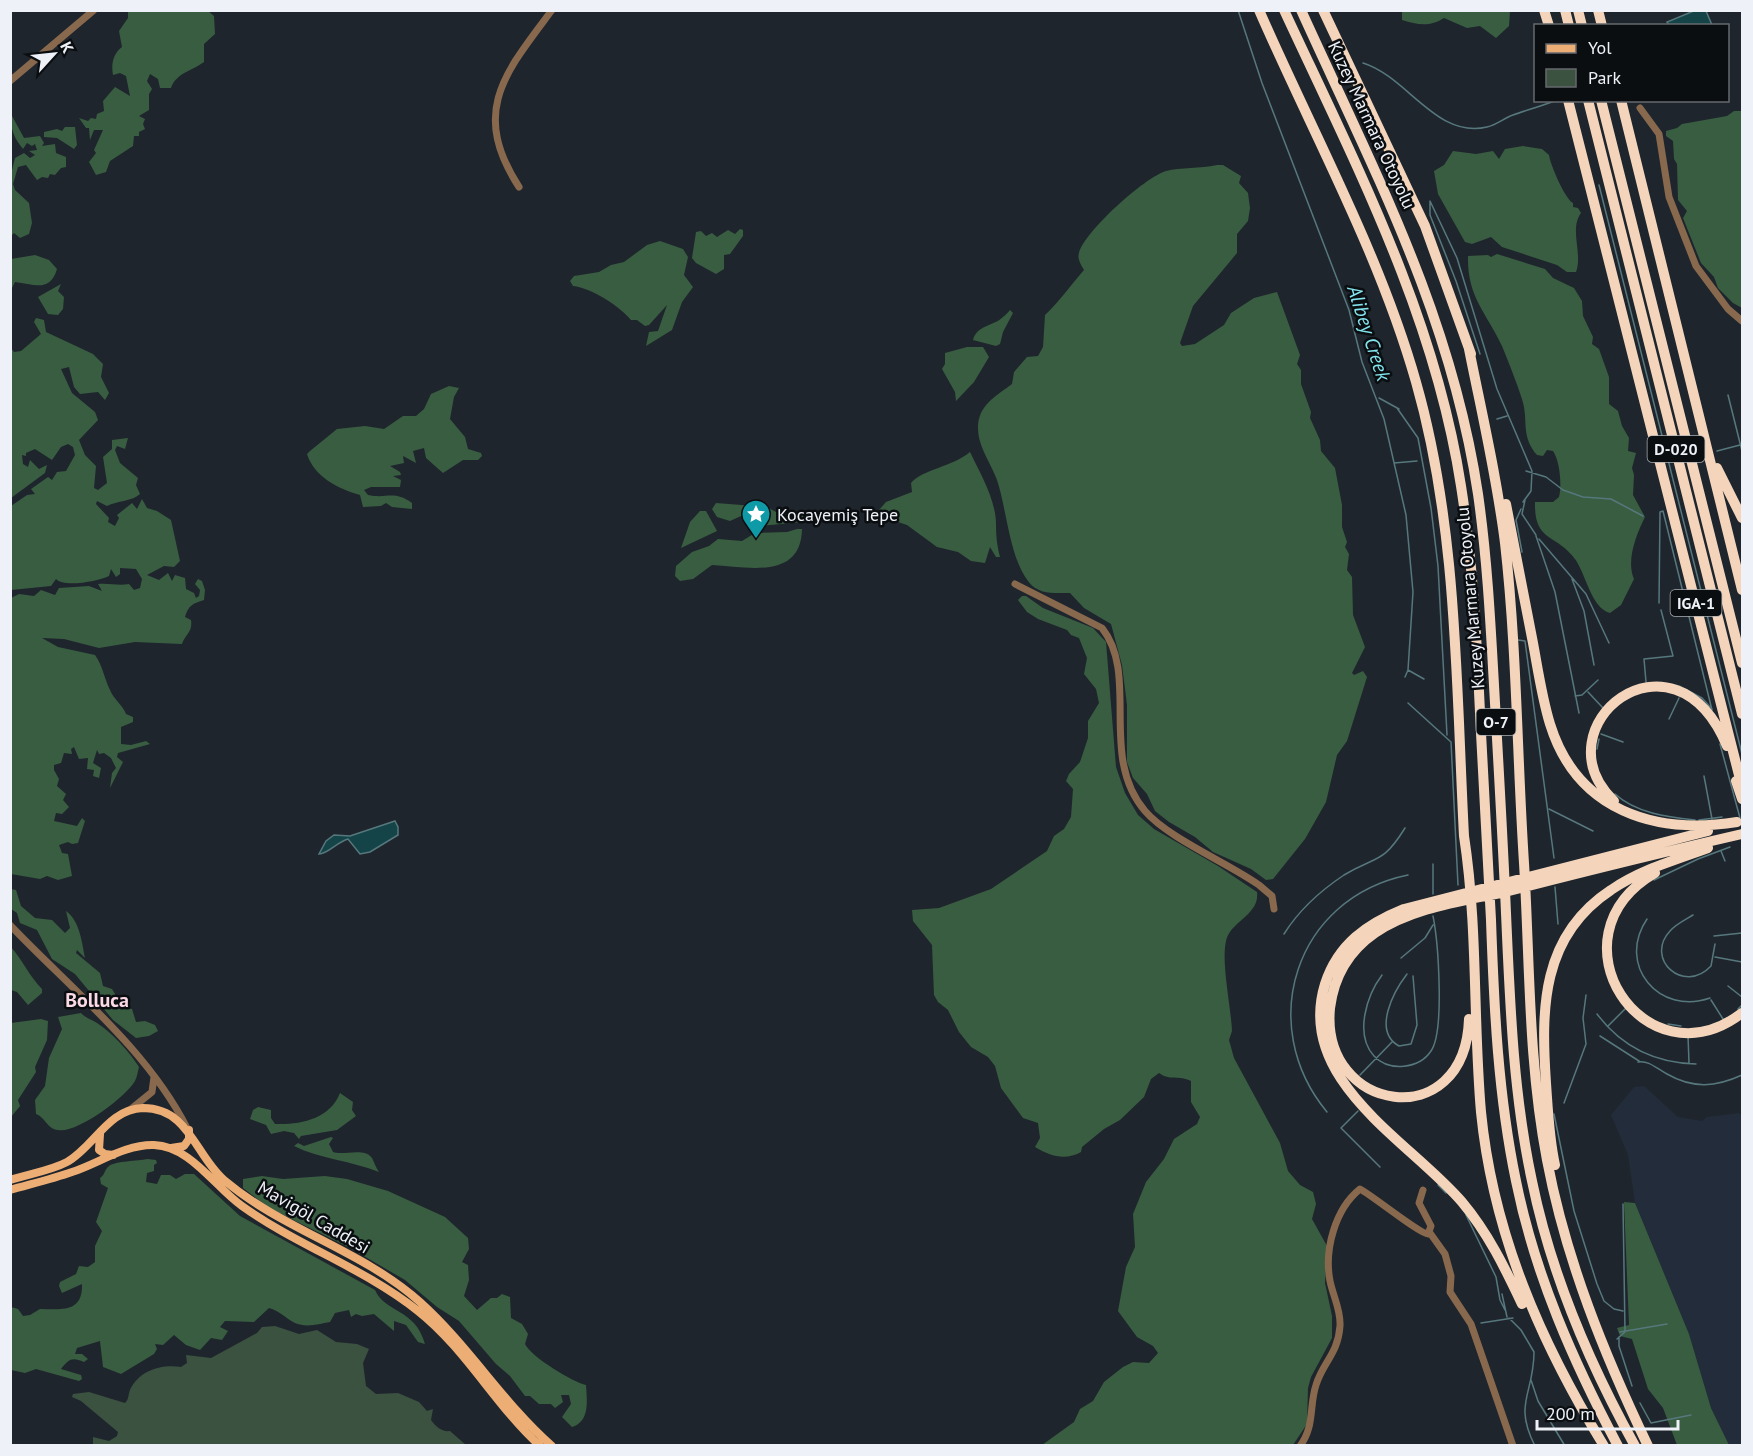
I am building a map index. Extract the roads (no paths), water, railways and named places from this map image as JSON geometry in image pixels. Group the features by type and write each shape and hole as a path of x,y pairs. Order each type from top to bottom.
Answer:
{"highway":[{"path":"1259,10 1374,261 1398,322 1423,407 1446,534 1464,836 1469,872 1481,1113 1490,1172 1506,1238 1528,1300 1552,1355 1604,1446"},
{"name":"Kuzey Marmara Otoyolu","path":"1284,10 1399,261 1428,345 1449,423 1465,511 1474,599 1496,1031 1507,1133 1523,1214 1550,1300 1585,1382 1618,1446"},
{"name":"Kuzey Marmara Otoyolu","path":"1301,10 1401,225 1433,308 1460,400 1477,490 1487,569 1512,1036 1525,1147 1540,1215 1566,1299 1595,1368 1635,1446"},
{"path":"1323,10 1428,233 1469,349 1486,406 1544,702 1556,740 1570,765 1595,794 1620,810 1658,822 1699,827 1740,822"},
{"path":"1329,10 1348,59"},
{"name":"IGA-1","path":"1568,102 1743,787"},
{"name":"D-020","path":"1588,102 1743,714"},
{"name":"D-020","path":"1602,102 1743,663"},
{"path":"1621,102 1743,590"},
{"path":"1469,349 1493,465 1508,574 1531,1036 1540,1122 1565,1235 1602,1342 1648,1446"},
{"path":"1696,402 1719,474 1743,518"},
{"path":"1658,822 1630,811 1610,797 1597,778 1592,759 1593,738 1603,715 1621,697 1641,688 1673,688 1693,697 1704,706 1723,737 1743,799"},
{"path":"1583,1411 1563,1382 1498,1254 1479,1224 1462,1201 1353,1094 1330,1059 1322,1037 1320,1006 1323,991 1329,974 1347,945 1368,926 1411,906 1456,899 1740,822"},
{"path":"1602,1342 1570,1235 1554,1161 1542,1023 1547,984 1563,945 1594,903 1627,880 1742,835"},
{"path":"1538,878 1742,835"},
{"path":"1456,899 1383,928 1360,945 1341,970 1330,1010 1333,1040 1351,1075 1370,1091 1399,1098 1429,1092 1454,1072 1464,1052 1470,1008 1463,860 1464,836"},
{"path":"1704,849 1647,878 1628,894 1610,925 1606,951 1608,965 1616,988 1629,1008 1661,1028 1682,1032 1708,1030 1728,1023 1743,1013"}],"main road":[{"path":"10,1180 65,1163 80,1153 102,1129 130,1109"},
{"name":"Mavigöl Caddesi","path":"130,1109 161,1111 177,1119 189,1131 212,1167 246,1198 382,1275 418,1300 463,1345 513,1408 552,1446"},
{"path":"102,1129 97,1143 99,1150 105,1154 117,1155"},
{"path":"10,1190 72,1172 145,1146 170,1148 184,1146 189,1139 189,1131"},
{"name":"Mavigöl Caddesi","path":"170,1148 186,1158 256,1216 384,1287 420,1312 465,1357 514,1420 540,1446"}],"street":[{"path":"10,81 94,10"},
{"path":"519,187 497,143 495,109 502,83 552,10"},
{"path":"1640,108 1659,134 1669,197 1696,266 1723,303 1743,321"},
{"path":"1015,584 1057,607 1097,623 1106,632 1116,663 1123,768 1139,802 1154,820 1259,885 1272,896 1274,909"},
{"path":"10,925 129,1046 154,1077 189,1131"},
{"path":"130,1109 153,1092 154,1077"},
{"path":"1300,1446 1312,1419 1316,1385 1329,1362 1338,1337 1340,1321 1330,1281 1329,1260 1333,1233 1347,1203 1360,1189 1383,1202 1420,1232 1430,1233"},
{"path":"1424,1190 1419,1203 1431,1226 1430,1233 1445,1254 1451,1276 1450,1292 1471,1323 1513,1446"}],"waterway":[{"name":"Alibey Creek","path":"1238,10 1262,83 1349,310 1362,362 1384,419 1406,515 1413,592 1408,670 1405,677"},
{"path":"1363,63 1379,70 1437,116 1452,124 1469,128 1491,126 1513,115 1551,102"},
{"path":"1599,185 1742,754"},
{"path":"1480,354 1456,281 1430,215 1430,201 1457,258 1497,389 1532,471 1531,491 1523,502"},
{"path":"1728,395 1742,451"},
{"path":"1379,398 1399,409"},
{"path":"1397,408 1418,438 1431,508 1438,566 1447,735"},
{"path":"1497,419 1507,416"},
{"path":"1717,451 1740,445"},
{"path":"1394,463 1417,461"},
{"path":"1526,471 1546,477 1563,490 1583,497 1611,499 1643,516"},
{"path":"1525,500 1522,514 1536,535"},
{"path":"1521,509 1516,520 1522,552"},
{"path":"1659,603 1660,512 1663,511 1712,710"},
{"path":"1536,536 1555,592 1579,713"},
{"path":"1539,539 1586,594 1609,643"},
{"path":"1572,579 1584,611 1594,665"},
{"path":"1646,682 1644,659 1673,656 1661,610"},
{"path":"1518,640 1525,641 1554,858"},
{"path":"1408,670 1424,679"},
{"path":"1575,696 1582,695 1598,680"},
{"path":"1679,686 1702,698 1712,709"},
{"path":"1588,692 1603,708"},
{"path":"1669,719 1679,698"},
{"path":"1408,703 1451,742 1458,885"},
{"path":"1601,734 1623,742"},
{"path":"1597,749 1599,739"},
{"path":"1720,744 1740,818"},
{"path":"1704,776 1712,819"},
{"path":"1615,794 1642,810 1695,820"},
{"path":"1549,809 1593,831"},
{"path":"1699,820 1722,817"},
{"path":"1284,934 1296,917 1318,894 1344,875 1384,854 1405,828"},
{"path":"1654,880 1730,847"},
{"path":"1721,851 1725,861"},
{"path":"1433,864 1433,894"},
{"path":"1327,1112 1305,1078 1293,1042 1291,1005 1298,970 1314,937 1338,910 1369,888 1408,875"},
{"path":"1555,887 1558,924"},
{"path":"1693,915 1672,929 1663,942 1664,962 1679,975 1690,977 1700,974 1711,966 1715,944"},
{"path":"1382,975 1372,993 1365,1015 1365,1037 1368,1047 1380,1061 1395,1066 1412,1065 1426,1057 1431,1051 1438,1025 1438,964 1433,916"},
{"path":"1647,919 1639,936 1637,953 1640,969 1648,982 1659,993 1674,1000 1691,1002 1710,998"},
{"path":"1401,958 1425,938 1433,925"},
{"path":"1714,936 1742,933"},
{"path":"1715,957 1742,962"},
{"path":"1407,974 1396,990 1386,1021 1391,1039 1399,1046 1411,1044 1417,1025 1413,976"},
{"path":"1728,986 1742,997"},
{"path":"1564,1103 1586,1044 1583,1018 1586,995"},
{"path":"1711,1000 1723,1019"},
{"path":"1738,1009 1742,1005"},
{"path":"1608,1026 1625,1009"},
{"path":"1597,1014 1617,1035 1640,1051 1667,1060 1696,1064"},
{"path":"1668,1024 1681,1026"},
{"path":"1600,1036 1639,1061"},
{"path":"1688,1036 1689,1063"},
{"path":"1360,1075 1392,1042"},
{"path":"1638,1062 1649,1064 1677,1079 1695,1084 1714,1084 1742,1075"},
{"path":"1358,1111 1341,1128 1380,1167"},
{"path":"1554,1114 1574,1211 1597,1284 1604,1301 1614,1309 1623,1311"},
{"path":"1438,1185 1446,1193"},
{"path":"1623,1204 1625,1331"},
{"path":"1466,1215 1496,1277 1500,1300 1505,1310"},
{"path":"1502,1294 1507,1317"},
{"path":"1509,1318 1521,1330 1534,1352 1525,1408 1529,1431 1535,1446"},
{"path":"1481,1323 1513,1318"},
{"path":"1620,1332 1667,1324"},
{"path":"1617,1339 1625,1332"},
{"path":"1619,1337 1619,1346 1632,1386"},
{"path":"1531,1380 1538,1401 1565,1446"},
{"path":"1640,1403 1651,1423 1691,1415"}],"place":[{"name":"Kocayemiş Tepe","path":"756,540"}],"district":[{"name":"Bolluca","path":"97,1000"}]}
